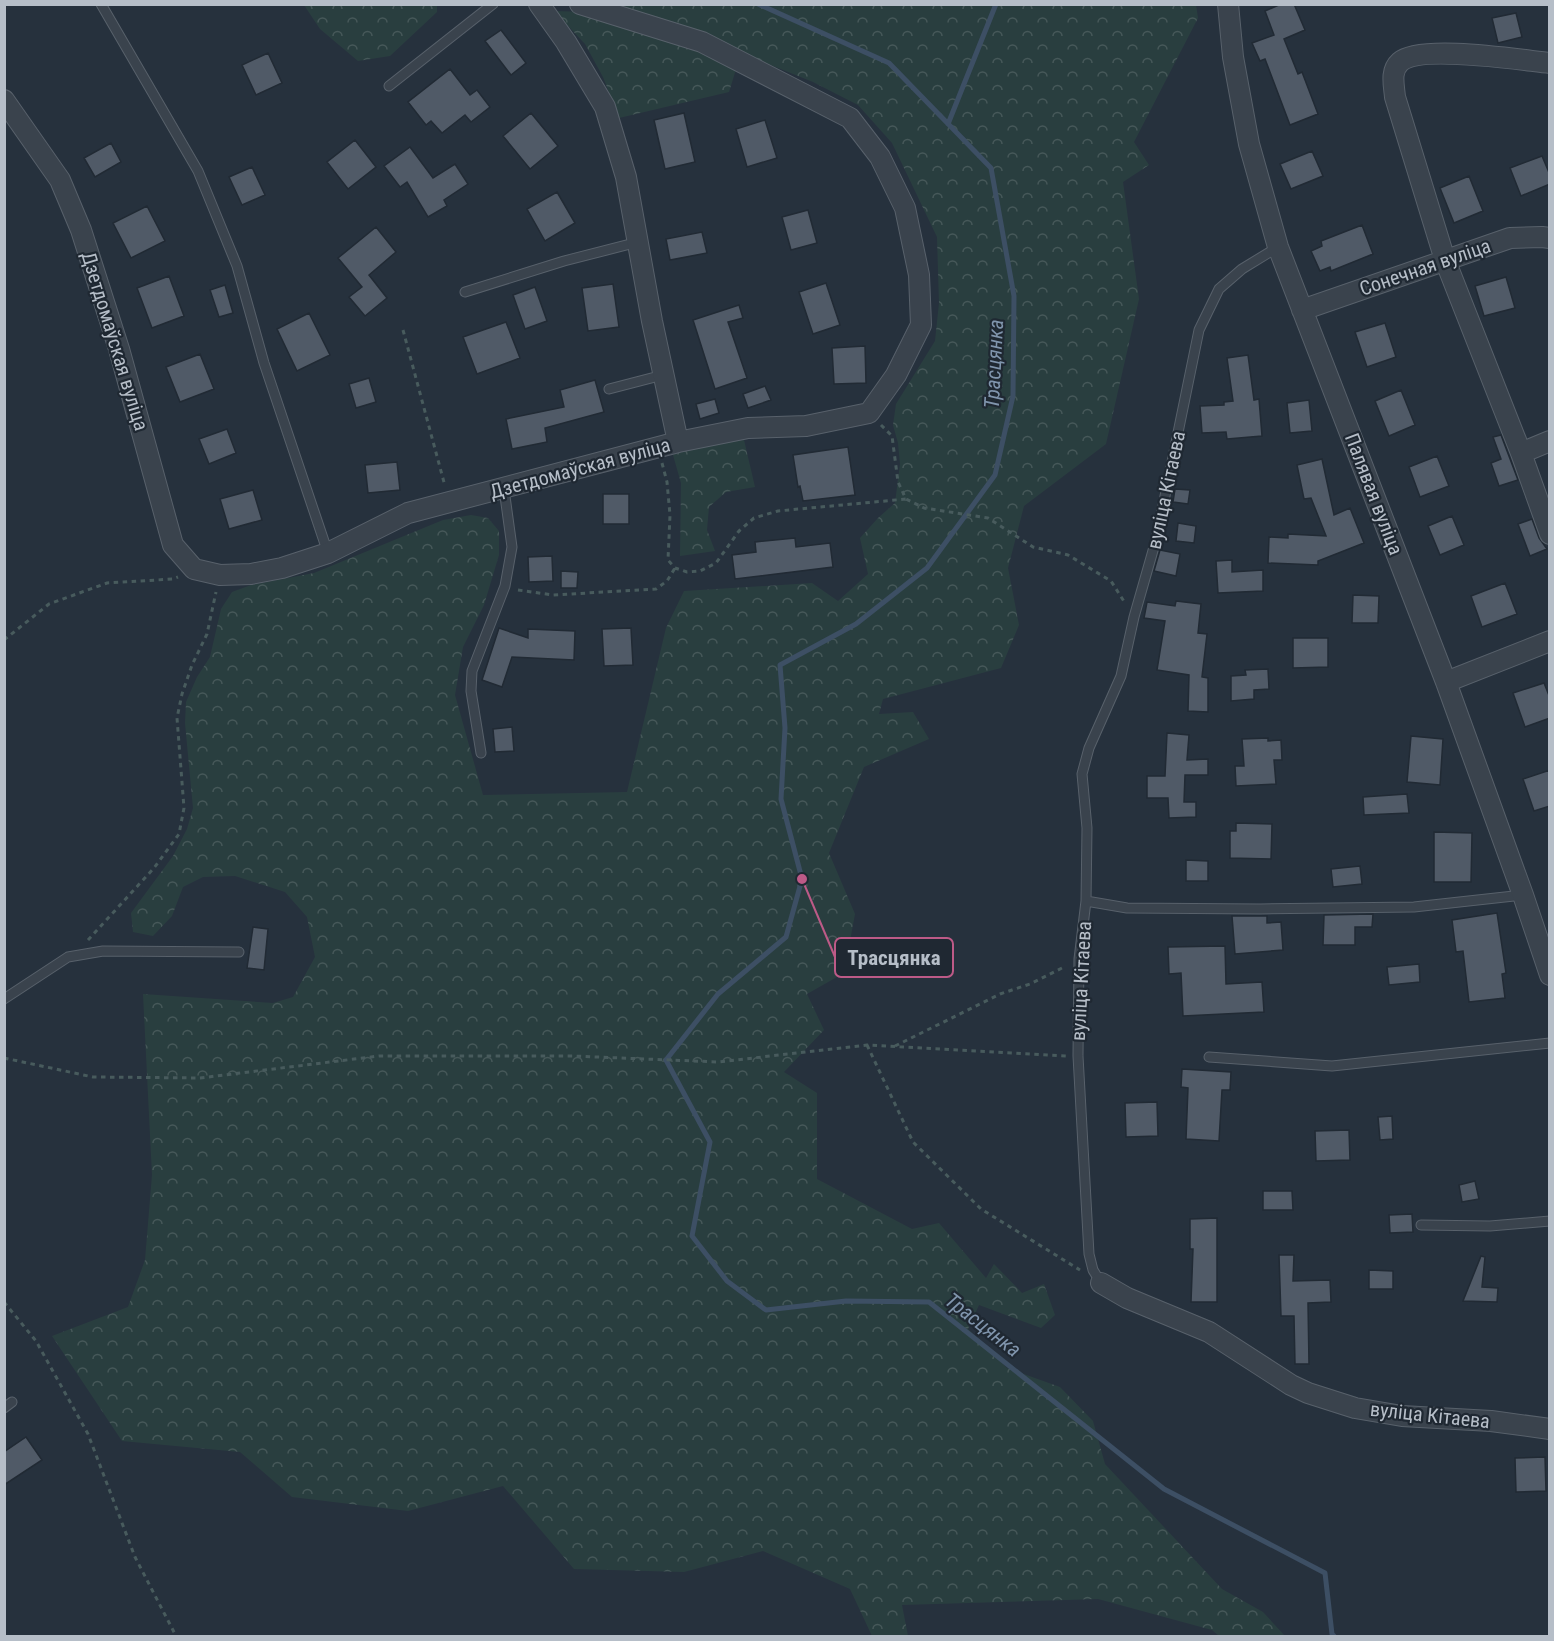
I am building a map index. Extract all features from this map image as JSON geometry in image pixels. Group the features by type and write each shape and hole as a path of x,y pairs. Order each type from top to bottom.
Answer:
{"street":[{"path":"539,4 566,42 605,107 626,177 663,375 678,442"},
{"path":"580,4 702,42 849,118 880,157 905,208 919,275 921,325 896,375 869,412"},
{"name":"Палявая вуліца","path":"1228,4 1233,57 1249,144 1278,248 1378,501 1446,682 1550,975"},
{"path":"1550,63 1452,53 1424,53 1400,61 1393,72 1395,97 1445,260 1521,453 1550,534"},
{"name":"Дзетдомаўская вуліца","path":"4,100 60,180 81,230 119,349 173,545 194,569 220,575 251,574 282,568 328,552 408,513 449,502 678,442 748,428 806,426 869,412"},
{"name":"Сонечная вуліца","path":"1302,310 1510,238 1550,238"},
{"path":"1521,453 1550,441"},
{"path":"1446,682 1550,641"},
{"name":"вуліца Кітаева","path":"1101,1283 1127,1298 1209,1332 1291,1385 1317,1396 1355,1408 1402,1416 1491,1421 1550,1429"}],"lane":[{"path":"101,4 198,171 237,266 264,363 328,552"},
{"path":"389,86 494,4"},
{"path":"465,292 564,261 638,242"},
{"name":"вуліца Кітаева","path":"1101,1283 1093,1270 1089,1254 1078,1056 1079,959 1086,901 1087,828 1082,774 1089,747 1121,676 1134,617 1156,540 1199,330 1219,289 1242,269 1278,248"},
{"path":"609,388 663,375"},
{"path":"481,753 471,691 472,671 505,586 512,547 504,489"},
{"path":"1086,901 1127,908 1272,909 1414,907 1523,895"},
{"path":"4,999 68,957 103,951 239,952"},
{"path":"1209,1058 1332,1066 1550,1043"},
{"path":"1421,1225 1490,1226 1550,1221"}],"path":[{"path":"403,330 449,502"},
{"path":"869,412 892,436 898,482 906,499"},
{"path":"657,447 667,482 670,515 668,560 675,568 687,572 699,571 716,563 739,531 754,518 778,511 906,499 924,508 988,518 1033,547 1068,555 1111,581 1134,617"},
{"path":"505,586 524,592 553,595 656,589 667,581 675,568"},
{"path":"4,640 49,604 107,583 173,579 194,569"},
{"path":"68,957 92,936 154,868 178,834 184,808 177,718 182,693 192,665 207,634 220,575"},
{"path":"894,1047 1000,994 1030,984 1079,959"},
{"path":"867,1045 913,1142 981,1209 1031,1242 1101,1283"},
{"path":"4,1058 93,1077 200,1078 379,1056 573,1056 718,1062 867,1045 1078,1056"},
{"path":"4,1302 36,1341 88,1434 135,1557 176,1636"}],"green space":[{"path":"591,4 1196,5 1198,18 1134,142 1149,165 1123,182 1139,299 1106,444 1024,506 1008,568 1019,625 1001,668 883,699 879,714 913,712 929,739 864,767 829,853 855,914 844,973 807,994 824,1030 784,1072 817,1093 817,1179 912,1229 939,1223 986,1278 994,1264 1022,1293 1044,1284 1055,1315 1041,1328 979,1305 968,1329 1007,1368 1060,1387 1093,1421 1105,1464 1222,1589 1263,1612 1285,1636 1219,1636 1212,1630 1098,1599 902,1605 908,1636 872,1636 850,1589 763,1551 684,1572 574,1569 503,1486 408,1511 292,1497 240,1452 122,1441 52,1336 128,1307 145,1260 152,1175 143,994 273,1003 293,997 315,957 307,917 285,892 235,876 203,877 183,887 172,916 153,936 133,932 131,913 173,856 187,829 193,808 185,723 186,702 197,677 210,657 221,609 232,592 251,585 314,573 443,520 471,515 488,518 499,531 499,555 484,605 463,647 455,695 483,795 627,792 666,628 684,591 812,583 838,601 868,574 860,538 895,503 900,464 893,425 896,404 935,341 939,303 937,237 892,143 858,105 813,82 741,53 729,92 619,118 603,77 585,44 554,11 587,12"},
{"path":"304,5 437,5 437,12 390,56 358,61 320,29"},
{"path":"744,440 755,487 726,492 709,507 707,530 715,551 680,556 681,483 673,455 693,447"}],"building":[{"path":"1281,4 1294,4 1305,30 1284,39 1298,74 1302,72 1318,114 1290,125 1265,59 1260,61 1252,43 1274,35 1265,11"},
{"path":"1516,13 1522,37 1498,43 1492,18"},
{"path":"501,30 526,63 511,75 485,41"},
{"path":"268,53 282,83 256,95 242,65"},
{"path":"450,69 470,95 477,90 490,107 471,122 465,115 442,133 431,121 426,125 408,102"},
{"path":"531,113 558,146 530,169 503,136"},
{"path":"684,113 695,162 665,169 654,120"},
{"path":"765,120 777,158 747,167 736,129"},
{"path":"355,140 376,167 348,189 327,162"},
{"path":"111,143 121,162 95,177 84,158"},
{"path":"410,147 433,178 455,164 468,184 444,200 447,206 428,217 407,182 400,187 384,166"},
{"path":"1312,151 1323,176 1291,189 1280,164"},
{"path":"1542,156 1550,175 1550,184 1521,196 1510,168"},
{"path":"252,167 265,195 242,205 229,177"},
{"path":"1469,176 1483,211 1454,223 1440,188"},
{"path":"557,192 575,223 545,241 527,209"},
{"path":"147,206 165,241 131,258 113,223"},
{"path":"808,210 817,243 791,250 782,217"},
{"path":"1362,225 1373,254 1331,271 1330,267 1320,271 1311,251 1322,246 1321,241"},
{"path":"376,227 396,252 369,275 387,298 365,316 349,297 362,287 338,258"},
{"path":"702,232 707,253 670,260 666,239"},
{"path":"169,276 184,316 152,328 137,288"},
{"path":"1506,277 1515,308 1484,316 1475,286"},
{"path":"826,283 840,325 813,334 799,292"},
{"path":"613,284 619,327 588,331 582,288"},
{"path":"225,285 233,313 219,317 210,290"},
{"path":"535,287 547,321 525,329 513,295"},
{"path":"739,305 743,318 728,322 747,378 715,389 693,320"},
{"path":"309,313 330,355 297,371 277,329"},
{"path":"506,322 520,358 477,374 463,337"},
{"path":"1385,323 1396,357 1367,367 1355,332"},
{"path":"865,346 866,383 834,384 832,348"},
{"path":"200,354 214,389 180,402 166,367"},
{"path":"1248,355 1254,400 1259,399 1262,436 1227,439 1226,432 1202,433 1200,406 1224,405 1224,402 1233,401 1227,358"},
{"path":"369,378 376,402 356,408 349,384"},
{"path":"595,380 604,412 545,428 547,442 512,449 506,419 564,407 560,390"},
{"path":"765,386 771,400 748,408 743,394"},
{"path":"1401,390 1415,425 1389,436 1375,401"},
{"path":"715,399 719,413 700,419 696,404"},
{"path":"1309,400 1312,431 1290,433 1287,403"},
{"path":"227,429 236,453 209,464 199,439"},
{"path":"1501,435 1518,480 1499,486 1491,463 1501,459 1493,437"},
{"path":"848,447 855,495 803,501 800,486 798,487 793,455"},
{"path":"1437,456 1449,486 1420,497 1409,467"},
{"path":"1322,459 1334,515 1350,508 1364,543 1318,561 1318,565 1268,563 1269,537 1288,538 1288,534 1326,536 1311,498 1304,499 1297,465"},
{"path":"397,462 400,490 368,493 365,465"},
{"path":"1175,489 1190,490 1188,504 1173,502"},
{"path":"253,490 262,520 229,529 220,499"},
{"path":"603,494 629,494 629,524 603,524"},
{"path":"1452,516 1464,545 1440,555 1428,526"},
{"path":"1532,519 1539,538 1547,549 1530,556 1518,524"},
{"path":"1178,523 1196,526 1194,543 1176,541"},
{"path":"795,538 796,547 830,543 833,567 735,579 732,555 756,552 755,542"},
{"path":"1160,550 1180,554 1176,576 1154,571"},
{"path":"552,556 553,581 529,582 528,557"},
{"path":"1232,560 1232,572 1263,570 1263,591 1218,593 1216,561"},
{"path":"561,571 578,572 577,588 561,588"},
{"path":"1505,583 1517,614 1482,627 1471,596"},
{"path":"1353,595 1379,596 1378,623 1352,623"},
{"path":"1176,601 1201,604 1198,633 1207,634 1202,677 1208,678 1208,712 1188,711 1189,675 1157,670 1165,621 1144,618 1147,602 1175,606"},
{"path":"499,628 528,638 528,629 575,631 574,660 512,657 502,687 482,680"},
{"path":"631,628 633,665 604,666 602,629"},
{"path":"1293,638 1328,638 1328,667 1293,668"},
{"path":"1268,669 1269,689 1254,690 1254,699 1231,701 1231,676 1246,675 1245,670"},
{"path":"1544,683 1550,698 1550,718 1525,727 1513,693"},
{"path":"512,727 514,751 495,752 493,729"},
{"path":"1167,733 1189,735 1187,760 1208,759 1208,775 1185,775 1184,802 1196,802 1196,817 1169,818 1168,798 1147,798 1147,776 1165,776"},
{"path":"1411,736 1443,739 1440,785 1407,782"},
{"path":"1268,738 1268,741 1281,740 1282,760 1274,760 1276,784 1236,786 1235,766 1244,766 1242,739"},
{"path":"1550,770 1550,806 1534,811 1523,779"},
{"path":"1407,794 1409,813 1364,815 1363,797"},
{"path":"1236,823 1272,824 1271,859 1230,858 1230,831 1236,831"},
{"path":"1434,832 1472,833 1471,882 1434,882"},
{"path":"1186,860 1208,861 1208,881 1186,881"},
{"path":"1360,866 1362,884 1333,887 1331,869"},
{"path":"1497,913 1506,973 1502,974 1505,998 1469,1002 1463,951 1456,952 1452,920"},
{"path":"1373,914 1372,927 1355,927 1355,945 1323,945 1324,915"},
{"path":"1232,916 1267,916 1267,923 1281,922 1283,950 1235,954"},
{"path":"253,927 268,929 264,970 247,968"},
{"path":"1225,946 1226,984 1262,982 1264,1012 1183,1016 1181,973 1169,974 1168,947"},
{"path":"1419,964 1420,982 1389,985 1387,967"},
{"path":"1182,1069 1231,1072 1230,1090 1222,1090 1219,1141 1186,1139 1188,1088 1181,1087"},
{"path":"1157,1102 1158,1136 1126,1137 1125,1103"},
{"path":"1392,1116 1393,1139 1380,1140 1378,1117"},
{"path":"1349,1130 1350,1160 1316,1161 1315,1131"},
{"path":"1475,1181 1479,1199 1462,1202 1459,1185"},
{"path":"1263,1191 1292,1191 1293,1210 1263,1210"},
{"path":"1412,1214 1413,1232 1390,1233 1389,1215"},
{"path":"1217,1218 1217,1302 1191,1302 1193,1249 1190,1249 1190,1219"},
{"path":"1279,1255 1294,1255 1293,1281 1330,1280 1331,1302 1308,1303 1309,1364 1295,1364 1294,1316 1281,1316"},
{"path":"1481,1256 1485,1257 1482,1287 1498,1288 1497,1302 1463,1301"},
{"path":"1369,1270 1393,1271 1393,1289 1369,1289"},
{"path":"26,1437 42,1460 4,1485 4,1452"},
{"path":"1545,1457 1546,1491 1516,1492 1515,1458"}],"waterway":[{"name":"Трасцянка","path":"758,4 889,63 991,168 1014,296 1013,396 995,475 927,568 856,624 780,665 785,728 781,799 802,879 786,937 718,994 666,1060 710,1142 692,1236 727,1281 766,1310 846,1301 929,1302 1164,1489 1325,1573 1334,1636"},
{"path":"948,124 996,4"}],"place":[{"name":"Трасцянка","path":"802,879"}]}
